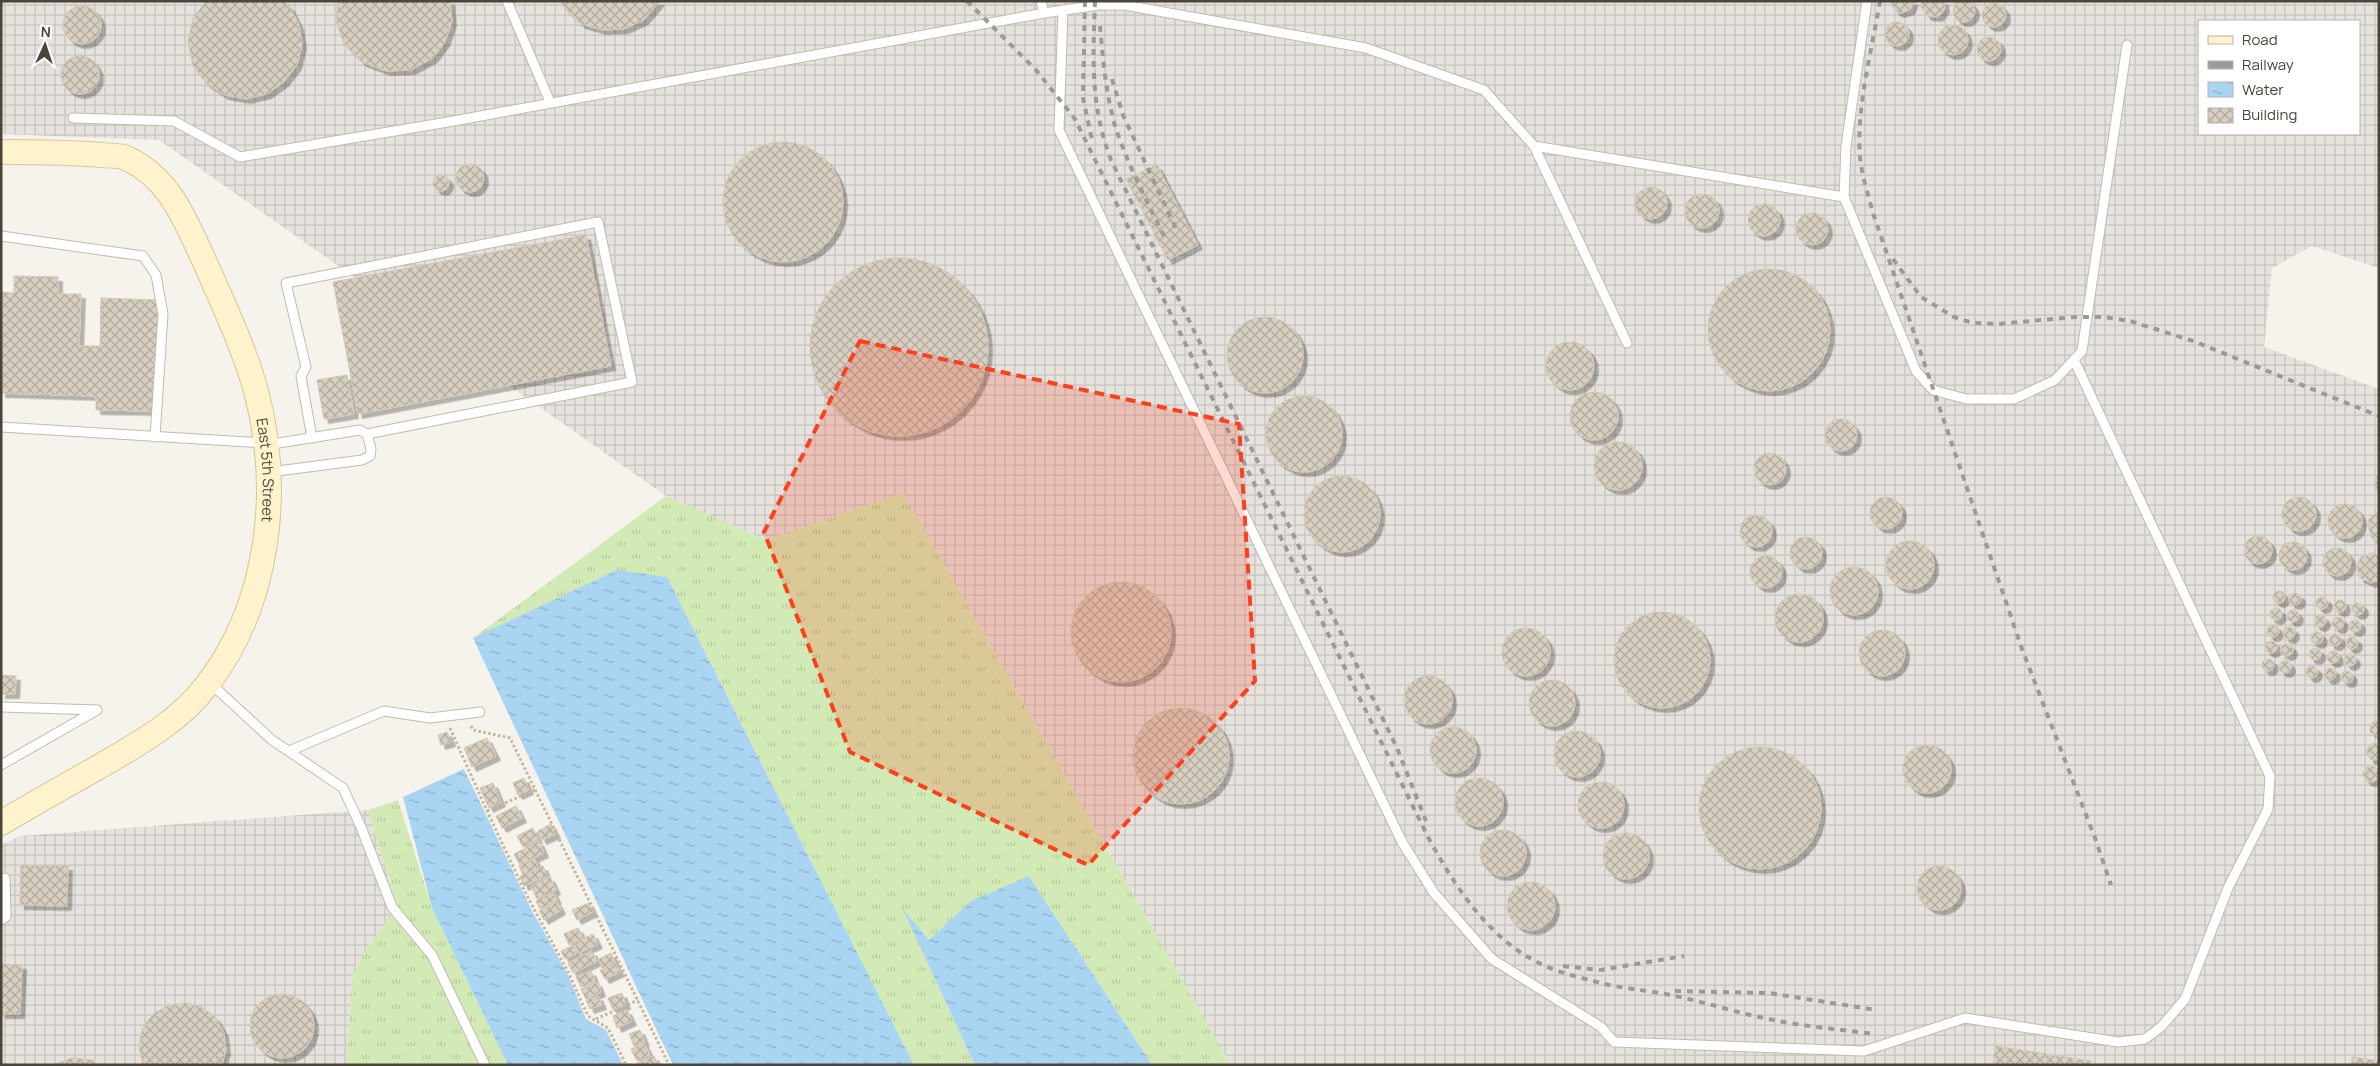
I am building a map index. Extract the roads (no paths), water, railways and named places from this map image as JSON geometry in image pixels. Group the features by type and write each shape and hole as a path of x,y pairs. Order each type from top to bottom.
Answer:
{"street":[{"name":"East 5th Street","path":"1,152 77,152 124,157 156,176 180,208 240,340 256,392 266,444 269,493 265,548 253,598 231,646 209,682 182,714 151,737 1,822"}],"lane":[{"path":"507,1 550,102"},
{"path":"1041,1 1044,13"},
{"path":"1867,1 1846,146 1844,197 1916,371 1933,390 1966,399 2014,399 2055,380 2082,351 2127,45"},
{"path":"73,118 174,121 240,157 1044,13 1098,5 1124,5 1366,48 1484,90 1534,146 1627,343"},
{"path":"1063,10 1059,130 1402,842 1434,893 1492,959 1601,1027 1614,1042 1864,1050 1965,1018 2118,1042 2145,1039 2161,1027 2185,999 2228,888 2268,809 2270,776 2074,360"},
{"path":"1534,146 1844,197"},
{"path":"1,427 266,444 312,438 360,430 367,434 632,382 598,222 286,283 306,367 301,376 312,438"},
{"path":"1,236 143,256 156,275 163,314 155,437"},
{"path":"268,472 362,460 370,456 371,449 367,434"},
{"path":"209,682 272,740 343,788 361,826 392,907 432,955 485,1065"},
{"path":"1,707 97,710 1,765"},
{"path":"289,751 384,711 430,718 480,712"},
{"path":"1,920 6,917 7,911 5,878"}],"water":[{"path":"617,570 667,577 914,1065 673,1065 473,638"},
{"path":"464,769 532,911 568,975 586,1019 606,1030 623,1065 508,1065 432,908 403,797"},
{"path":"1029,876 1152,1065 975,1065 902,908 929,940 971,901"}],"railway":[{"path":"967,1 1036,70 1075,119 1428,837 1461,891 1488,925 1521,952 1539,963 1568,974 1606,984 1686,998 1777,1021 1873,1034"},
{"path":"1085,1 1083,98 1092,140"},
{"path":"1095,1 1094,82 1099,120 1111,160 1397,748 1426,821"},
{"path":"1880,1 1865,79 1860,119 1860,157 1865,185 2022,649 2095,838 2111,885"},
{"path":"1100,26 1107,91 1116,129 1132,171 1165,238"},
{"path":"1112,79 1123,115 1178,233"},
{"path":"1893,259 1921,297 1954,317 1973,323 1998,324 2075,317 2104,317 2130,321 2193,341 2379,416"},
{"path":"1563,966 1600,970 1684,956"},
{"path":"1675,991 1769,993 1876,1010"}]}
